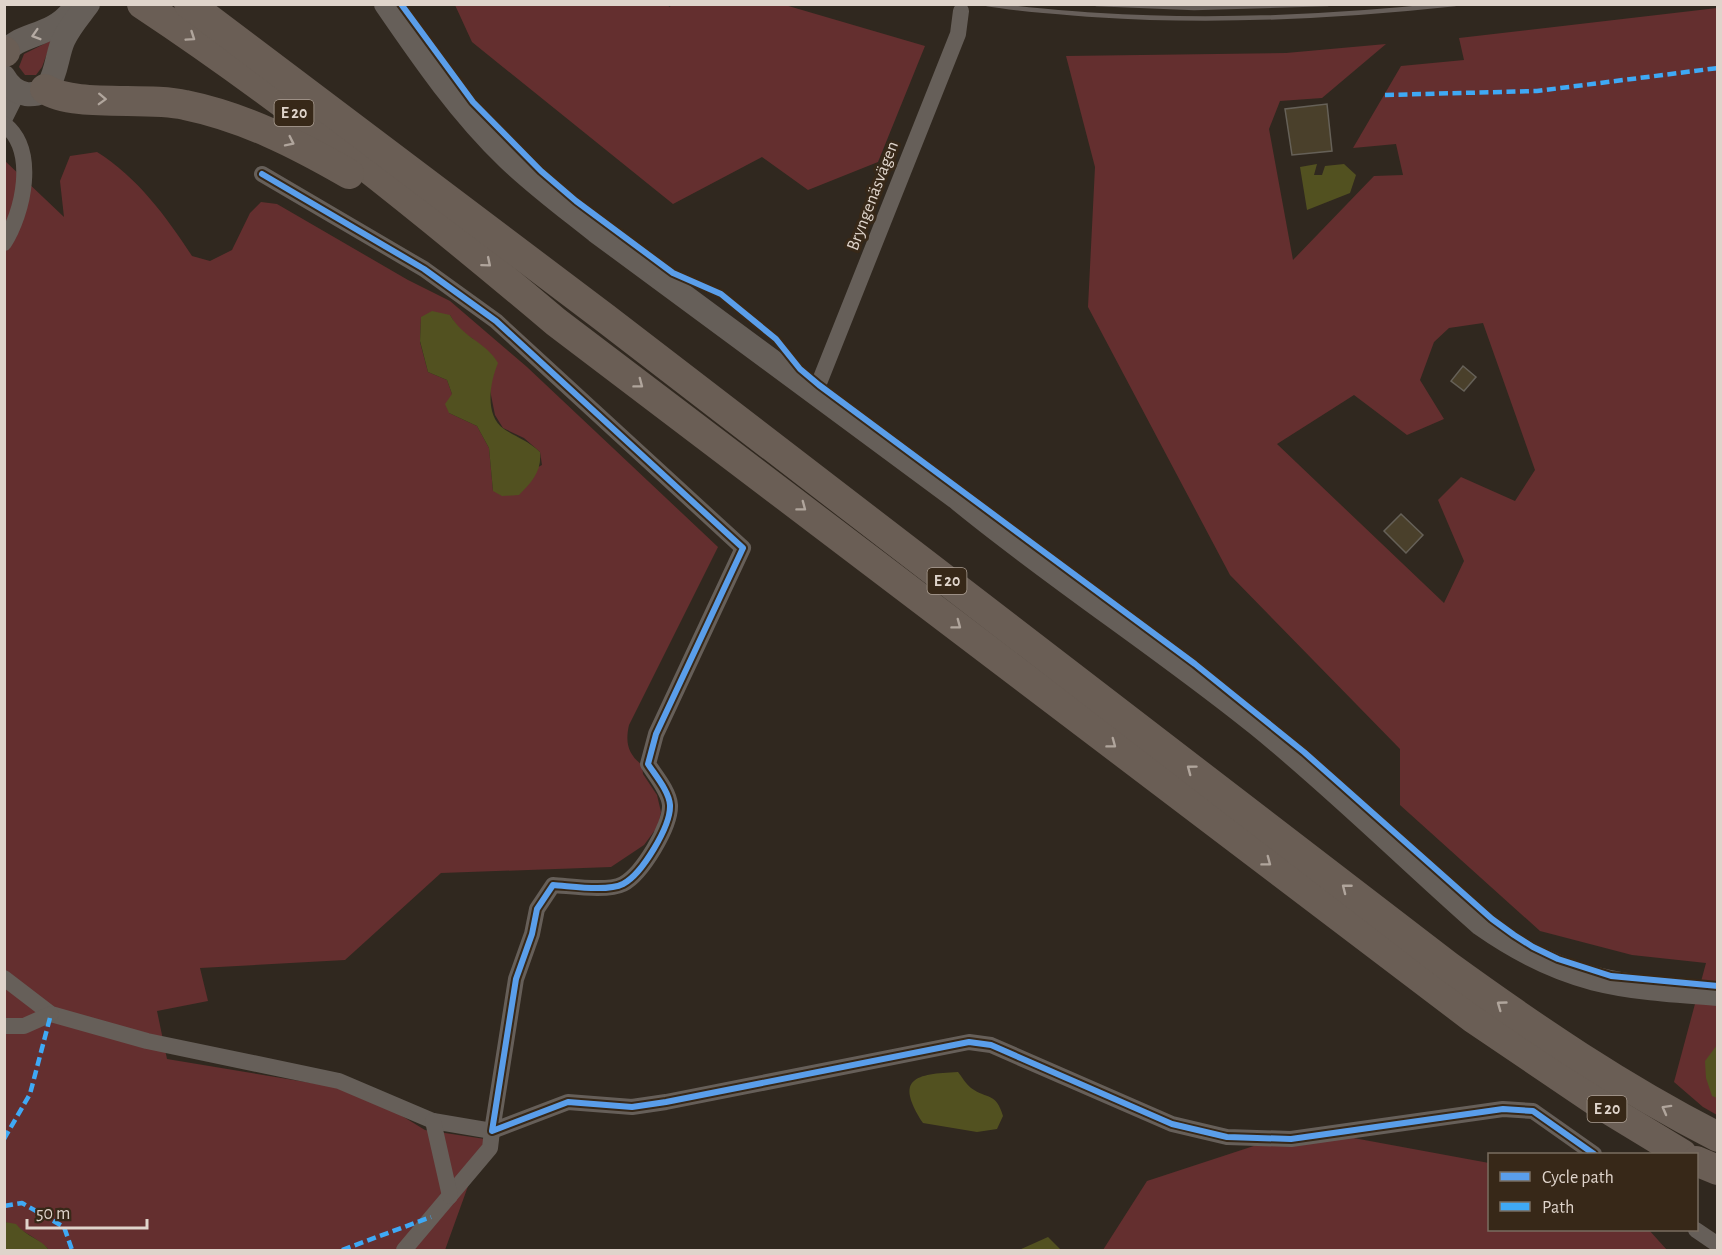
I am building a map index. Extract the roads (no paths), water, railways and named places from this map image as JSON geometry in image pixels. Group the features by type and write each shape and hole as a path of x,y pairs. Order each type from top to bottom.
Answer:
{"highway":[{"name":"E 20","path":"142,4 263,89 442,225 556,322 1473,1018 1603,1106 1679,1153"},
{"name":"E 20","path":"189,4 605,318 1448,966 1572,1053 1626,1087 1718,1137"},
{"path":"23,86 68,98 182,104 254,125 354,176 404,211 442,225"},
{"path":"1698,1162 1718,1170"}],"street":[{"path":"386,4 457,103 508,158 596,231 1250,719 1473,917 1509,944 1589,979 1652,990 1718,994"},
{"name":"Bryngenäsvägen","path":"815,393 958,34 961,11"},
{"path":"5,52 14,43 50,31 77,12"},
{"path":"4,243 19,216 24,177 16,138 4,122 23,86 53,78 64,38 77,12"},
{"path":"262,174 424,269 496,321 743,548 656,734 648,764 670,805 651,855 623,884 593,888 553,885 537,909 532,934 516,979 490,1148 404,1251"},
{"path":"4,978 51,1014 147,1041 339,1081 433,1121 492,1131 568,1102 632,1107 666,1102 969,1042 991,1045 1172,1124 1227,1137 1291,1139 1503,1109 1533,1111 1591,1153"},
{"path":"4,1026 24,1026 51,1014"},
{"path":"433,1121 450,1196"},
{"path":"1697,1231 1718,1245"}],"railway":[{"path":"987,4 1096,15 1186,18 1320,15 1455,4"},
{"path":"1096,4 1194,8 1328,4"}]}
